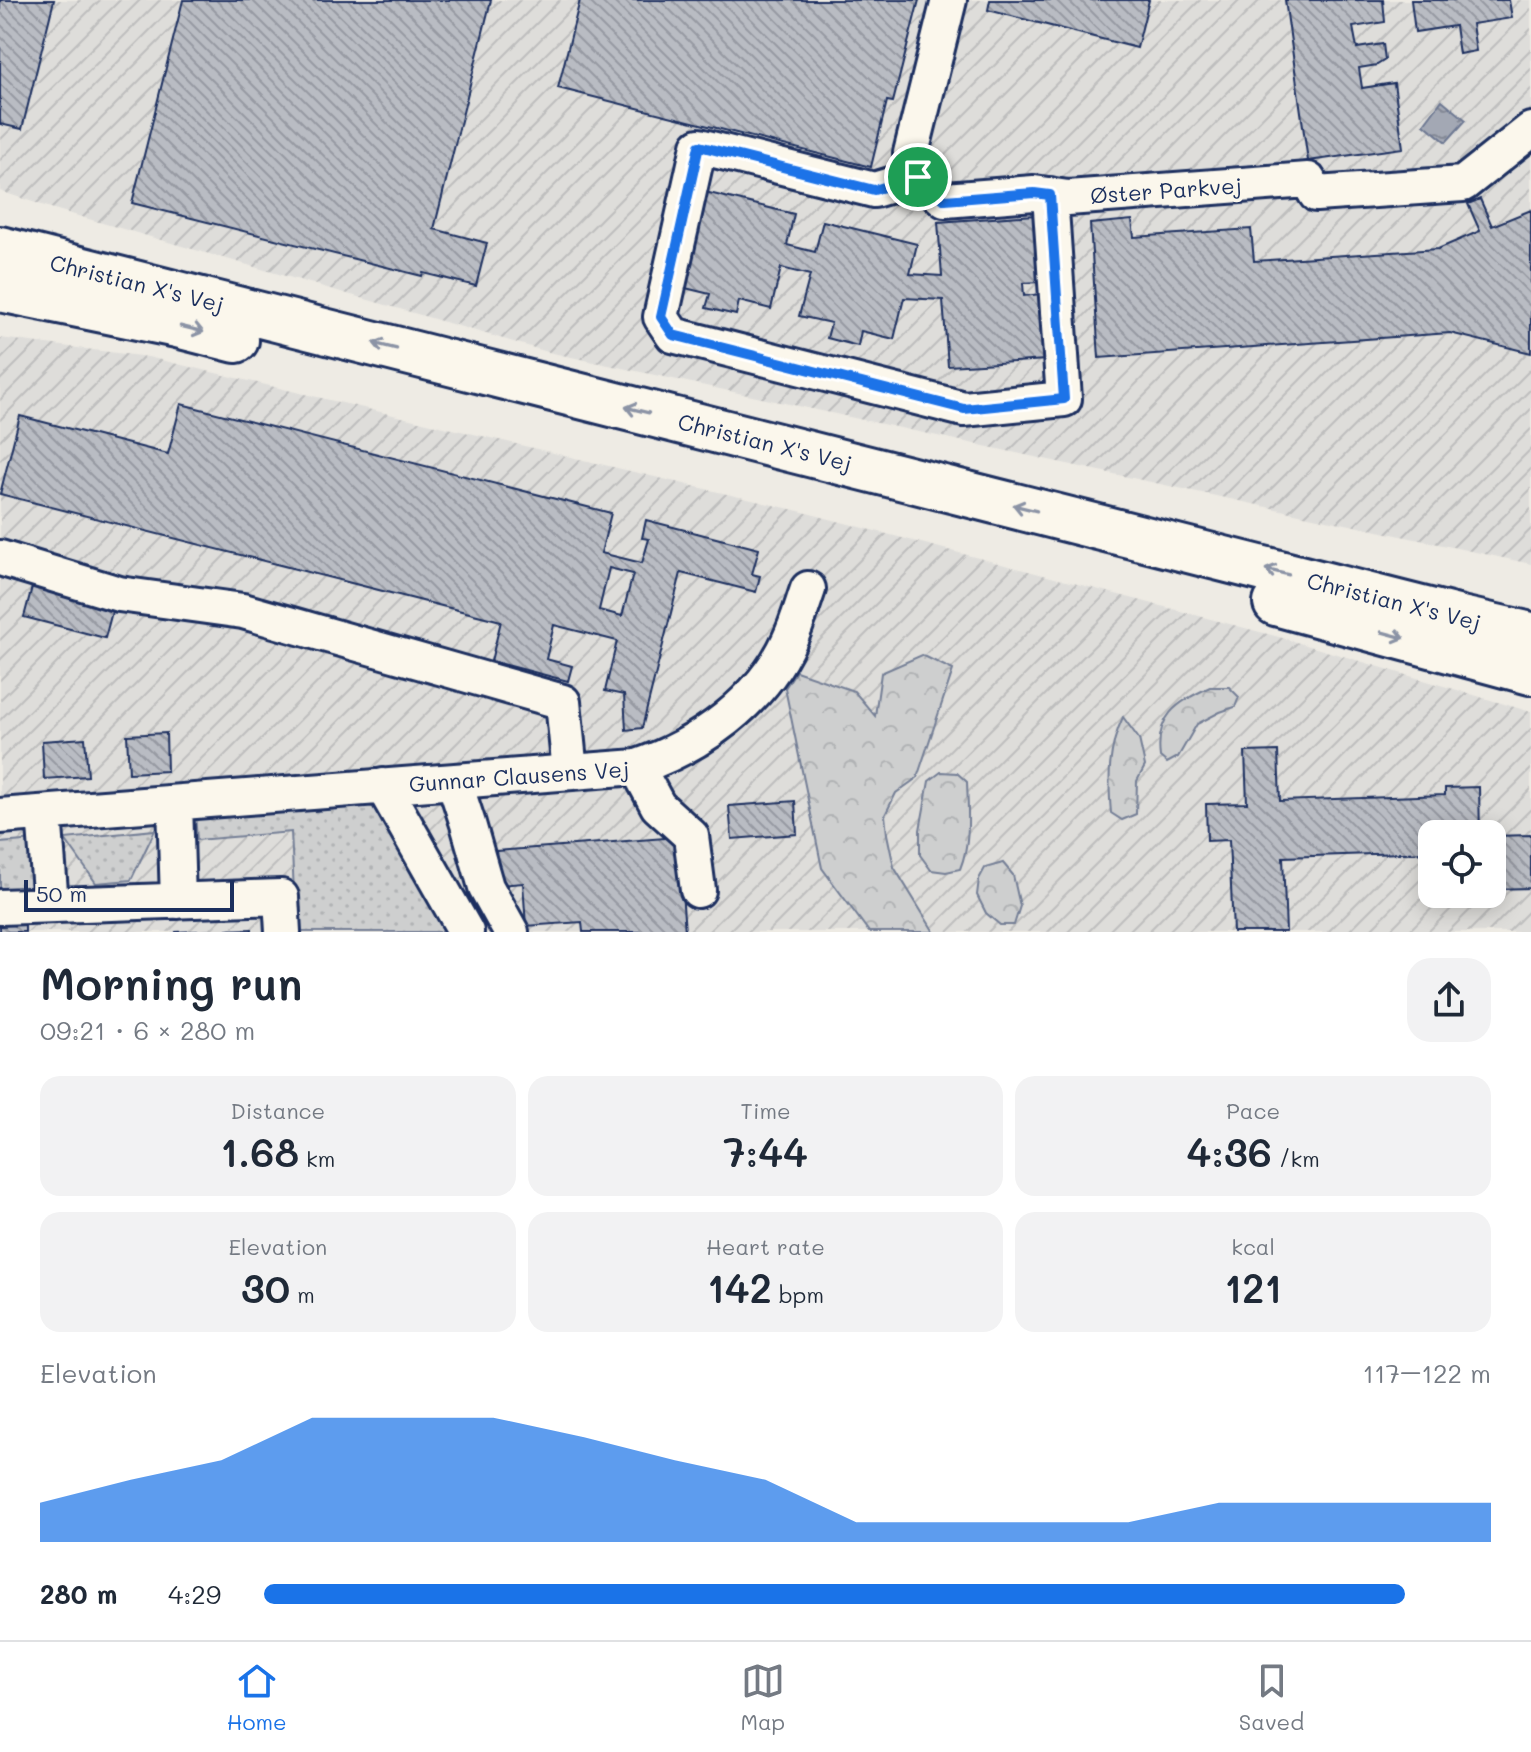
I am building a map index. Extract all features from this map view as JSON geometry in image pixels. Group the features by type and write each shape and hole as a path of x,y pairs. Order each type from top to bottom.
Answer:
{"main road":[{"name":"Christian X's Vej","path":"0,249 1531,635"},
{"path":"0,262 183,295"},
{"name":"Christian X's Vej","path":"0,289 192,329 1318,614 1531,672"}],"street":[{"path":"949,0 911,153 918,177 874,190 699,146 661,317 673,335 964,409 1064,399 1050,195"},
{"name":"Øster Parkvej","path":"918,177 945,200 1034,193 1068,198 1308,180 1316,194 1463,184 1531,130"},
{"path":"0,558 119,594 243,611 563,702 570,772"},
{"name":"Gunnar Clausens Vej","path":"0,816 637,767 655,761 712,730 743,703 771,672 789,641 808,589"},
{"path":"637,767 658,806 691,836 698,890"},
{"path":"454,781 486,887 511,932"},
{"name":"Gunnar Clausens Vej","path":"383,786 466,932"},
{"path":"175,803 178,901"},
{"path":"44,813 51,905"},
{"path":"0,907 281,897 283,932"}],"shaded area":[{"path":"0,0 1531,0 1531,564 548,352 0,191"},
{"path":"0,338 148,357 803,512 1279,637 1531,712 1531,932 0,932"}],"green space":[{"path":"922,655 953,670 917,778 896,793 885,815 894,867 934,932 869,932 822,868 785,688 796,671 854,691 875,716 881,673"},
{"path":"1210,687 1229,687 1239,697 1235,707 1197,724 1178,757 1167,763 1160,757 1159,743 1165,721 1178,705"},
{"path":"1123,717 1139,739 1145,766 1137,781 1136,814 1122,820 1111,813 1110,776 1114,741"},
{"path":"941,772 957,773 967,782 968,826 964,859 960,869 946,872 931,870 920,855 920,830 929,781"},
{"path":"355,800 373,806 386,820 447,932 296,932 291,832 197,840 195,814"},
{"path":"155,830 131,880 96,883 65,839"},
{"path":"36,840 38,882 32,889 0,890 0,843"},
{"path":"1003,863 1013,875 1020,906 1014,925 1000,925 986,913 977,895 979,879 985,868"}],"water":[{"path":"1442,100 1466,120 1446,142 1424,124"}],"building":[{"path":"0,0 54,0 22,129 0,124"},
{"path":"183,0 491,0 434,229 487,243 476,286 423,273 422,276 132,203"},
{"path":"580,0 919,0 893,102 887,101 871,167 558,88"},
{"path":"990,0 1149,0 1137,48 988,10"},
{"path":"1285,0 1383,0 1385,22 1353,27 1357,48 1383,44 1385,60 1377,65 1359,68 1362,88 1394,83 1403,148 1308,161"},
{"path":"1411,0 1509,0 1512,18 1472,24 1476,51 1459,54 1455,26 1415,32"},
{"path":"701,191 794,214 787,245 815,252 823,221 917,244 910,274 942,276 938,222 1035,215 1040,282 1023,283 1024,296 1041,294 1046,360 948,366 943,300 904,298 894,339 861,331 858,346 827,338 831,323 799,316 810,275 781,268 771,309 739,301 736,315 706,308 710,294 677,286"},
{"path":"1480,199 1492,226 1531,210 1531,353 1450,333 1099,358 1090,224 1132,220 1134,237 1251,229 1254,261 1438,249 1480,231 1468,204"},
{"path":"181,404 611,513 601,553 642,563 649,539 642,538 646,520 759,549 752,574 760,576 756,592 681,573 642,728 626,730 624,695 605,691 617,641 554,625 546,659 572,666 568,681 491,661 501,621 0,494 20,416 168,454","holes":["609,568 633,574 622,616 599,610"]},
{"path":"32,587 113,608 105,638 24,617"},
{"path":"166,733 167,771 129,773 127,735"},
{"path":"85,738 88,776 44,779 42,741"},
{"path":"1278,751 1280,801 1445,795 1445,788 1479,787 1480,820 1418,820 1418,852 1283,857 1286,932 1233,932 1229,840 1207,841 1206,804 1247,803 1245,752"},
{"path":"795,801 797,834 732,839 729,806"},
{"path":"1531,835 1531,888 1506,889 1506,836"},
{"path":"678,837 685,932 583,932 582,922 526,926 523,883 499,885 496,851"},
{"path":"25,924 25,932 0,932 0,925"},
{"path":"252,929 252,932 175,932"}],"route":[{"path":"699,146 874,190 918,177 945,200 1034,193 1050,195 1064,399 964,409 673,335 661,317 699,146"}]}
